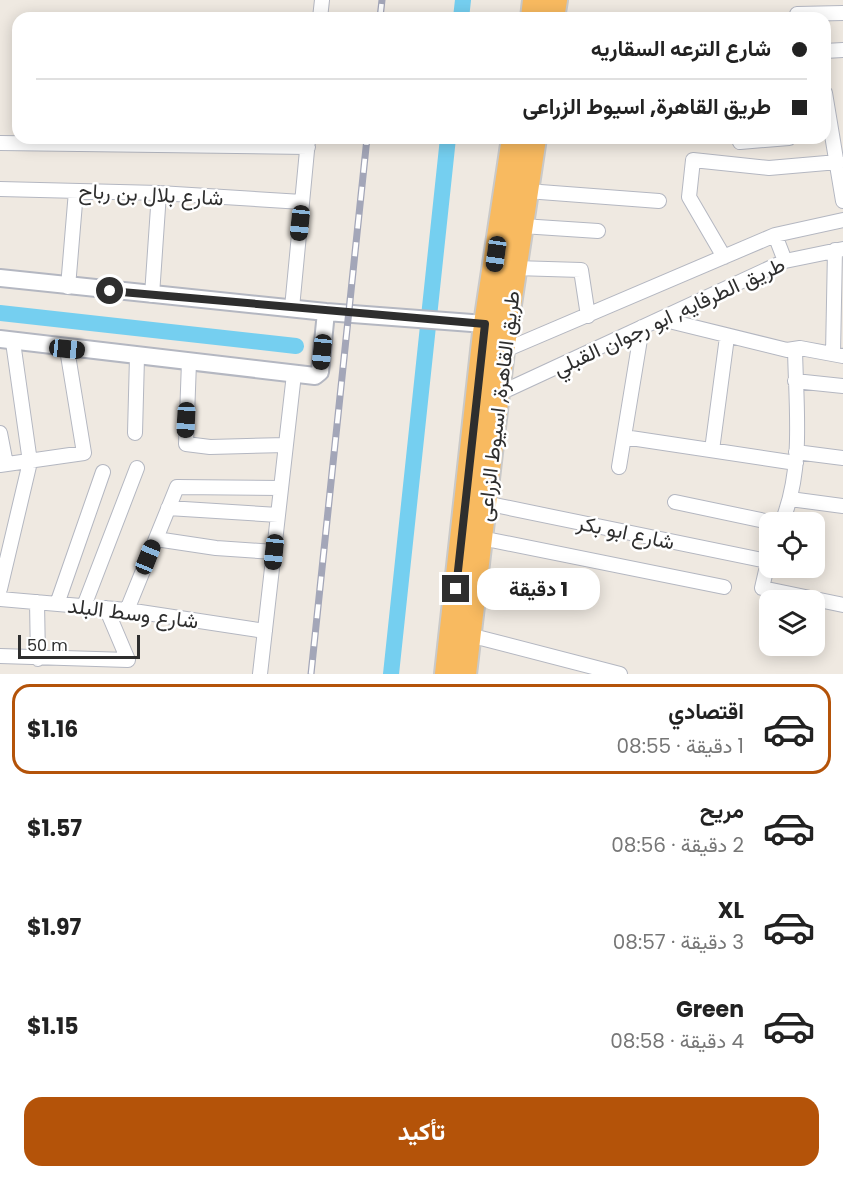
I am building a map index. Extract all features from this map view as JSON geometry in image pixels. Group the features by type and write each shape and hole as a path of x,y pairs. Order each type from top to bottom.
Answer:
{"highway":[{"name":"طريق القاهرة, اسيوط الزراعى","path":"446,674 485,324 512,144"},
{"name":"طريق القاهرة, اسيوط الزراعى","path":"465,674 503,351 534,144"}],"street":[{"path":"831,129 836,114"},
{"path":"831,140 839,158 843,201"},
{"path":"292,308 308,144"},
{"path":"724,257 689,197 693,160 769,168 839,158"},
{"name":"شارع بلال بن رباح","path":"0,189 159,193 302,202"},
{"path":"68,287 76,191"},
{"path":"527,192 659,201"},
{"path":"152,295 159,193"},
{"name":"طريق الطرفايه, ابو رجوان القبلي","path":"503,351 775,235 843,220"},
{"path":"522,226 597,231"},
{"path":"775,235 785,261"},
{"path":"661,319 787,350 800,348 838,355 839,249"},
{"name":"طريق الطرفايه, ابو رجوان القبلي","path":"498,394 785,261 839,249"},
{"path":"515,268 581,270 588,316"},
{"path":"0,278 68,287 326,312 485,324"},
{"path":"0,589 30,462 6,341 315,376 320,372 326,312"},
{"path":"619,467 642,327"},
{"path":"712,450 728,336"},
{"path":"0,433 3,465 81,456 85,452 67,349"},
{"path":"785,512 790,499 796,458 795,349"},
{"path":"135,432 137,357"},
{"path":"189,362 186,444 210,447 286,445"},
{"path":"260,674 294,374"},
{"path":"795,381 843,386"},
{"path":"624,437 712,450 796,458 843,458"},
{"path":"84,606 137,468"},
{"path":"57,604 103,472"},
{"path":"127,610 177,487 281,488"},
{"path":"790,499 843,506"},
{"path":"675,502 759,520"},
{"name":"شارع ابو بكر","path":"485,503 759,555"},
{"path":"168,508 278,514"},
{"path":"481,538 724,587"},
{"path":"156,539 216,548 274,552"},
{"path":"764,578 762,588 843,605"},
{"path":"476,580 553,599"},
{"name":"شارع وسط البلد","path":"0,599 127,610 265,631"},
{"path":"37,602 38,659"},
{"path":"0,656 38,659 128,660 106,608"},
{"path":"469,634 620,674"}],"waterway":[{"path":"462,12 463,0"},
{"path":"391,674 447,144"},
{"path":"0,313 296,346"}],"railway":[{"path":"381,12 382,0"},
{"path":"311,674 366,144"}],"route":[{"path":"110,291 326,312 485,324 456,589"}]}
